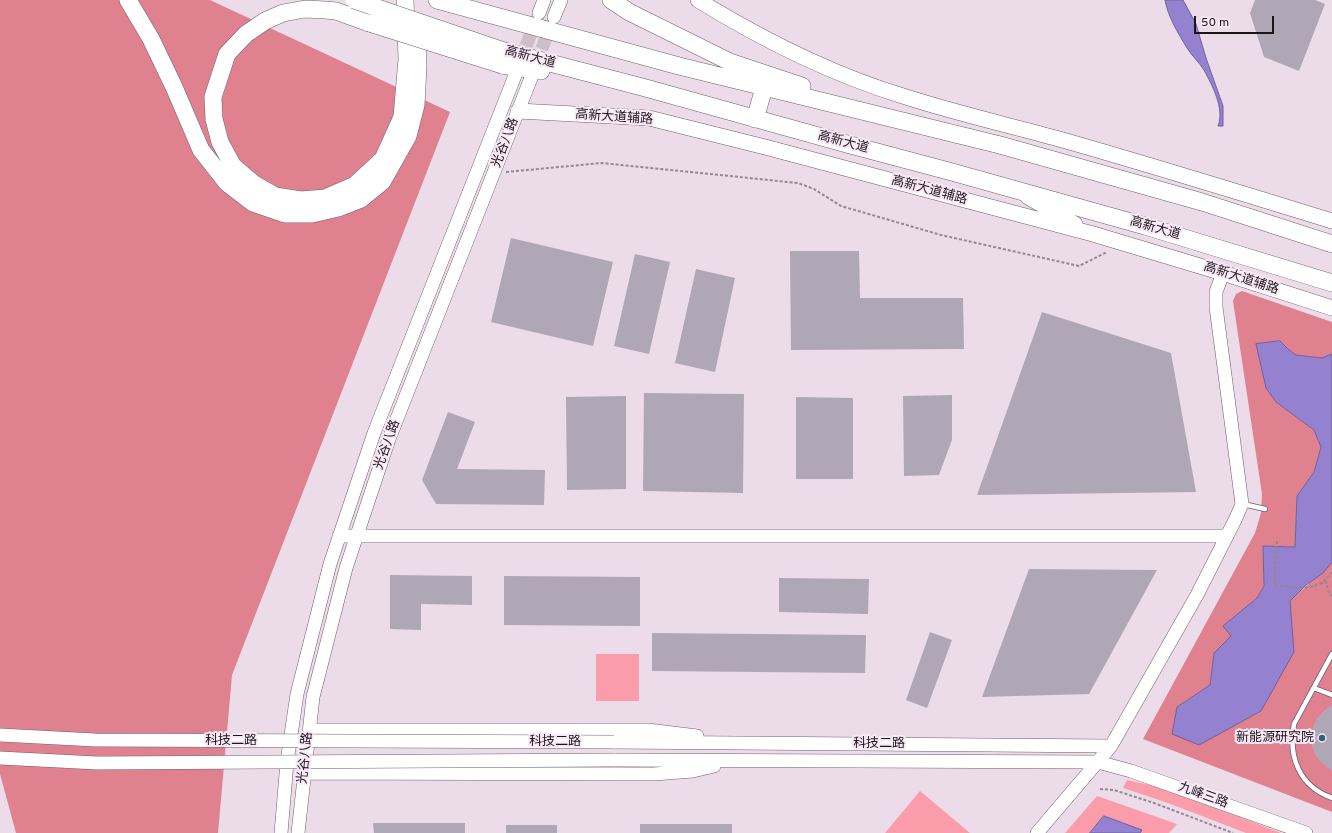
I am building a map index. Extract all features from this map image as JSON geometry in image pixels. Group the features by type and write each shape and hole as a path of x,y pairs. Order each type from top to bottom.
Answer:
{"highway":[{"path":"128,0 157,52 201,150 227,183 253,202 285,214 312,214 338,208 361,199 382,182 408,136 416,105 418,67 414,0"},
{"name":"高新大道","path":"354,0 507,63 642,87 1145,226 1332,283"},
{"path":"405,0 407,59 402,117 383,159 355,185 325,198 302,200 275,196 254,184 233,166 220,142 214,119 213,97 227,54 246,34 265,21 283,13 306,9 336,11 369,23 507,63"},
{"path":"437,0 764,88 1000,145"},
{"path":"610,0 629,12 730,62 768,76 1000,145 1202,202 1332,244"},
{"path":"755,119 764,88"}],"main road":[{"path":"698,0 739,25 798,54 850,77 905,97 1059,139 1260,198 1332,221"},
{"name":"高新大道辅路","path":"518,111 649,118 765,147 1093,234 1332,308"},
{"path":"1016,191 1093,234"},
{"path":"1202,202 1260,198"}],"street":[{"path":"539,13 544,0"},
{"path":"554,17 561,0"},
{"name":"光谷八路","path":"280,833 287,762 297,694 330,564 374,434 507,63"},
{"name":"光谷八路","path":"298,833 313,697 346,568 389,439 533,72"},
{"path":"1037,833 1111,746 1197,594 1242,504 1216,307 1216,292 1223,273"},
{"path":"340,536 1227,536"},
{"path":"309,730 648,730 687,734 736,743"},
{"name":"科技二路","path":"0,735 102,740 1111,746"},
{"name":"科技二路","path":"0,758 97,763 614,760 737,762 1098,762"},
{"path":"304,773 654,774 693,771 737,762"},
{"name":"九峰三路","path":"1098,762 1131,771 1306,833"}],"lane":[{"path":"1242,504 1265,509"},
{"path":"1332,654 1294,724 1292,734 1292,748 1298,769 1304,779 1312,788 1322,795 1332,798"},
{"path":"1314,688 1332,695"}],"path":[{"path":"494,173 602,163 798,183 814,190 841,206 941,235 1079,266 1124,243"},
{"path":"1277,541 1274,585 1314,587 1326,582 1329,594 1332,596"},
{"path":"1314,587 1328,577 1332,572"},
{"path":"1100,789 1114,790 1154,803 1233,833"}],"shaded area":[{"path":"0,0 210,0 450,112 232,675 218,833 16,833 0,774"},
{"path":"1165,0 1183,0 1196,24 1223,106 1223,126 1218,126 1220,119 1219,105 1211,83 1204,70 1189,51 1177,31 1168,13"},
{"path":"1242,291 1332,322 1332,354 1322,358 1296,355 1280,341 1256,345 1276,402 1314,430 1321,447 1314,472 1297,496 1295,547 1263,546 1264,586 1257,598 1224,626 1231,636 1214,653 1210,685 1177,707 1231,727 1261,711 1291,624 1290,601 1332,562 1332,706 1323,712 1317,720 1313,729 1312,738 1313,747 1317,755 1323,763 1332,769 1332,812 1143,739 1255,533 1261,513 1262,494 1233,301 1236,294"},
{"path":"1280,341 1296,355 1322,358 1332,354 1332,562 1323,573 1306,585 1290,601 1294,652 1261,711 1199,745 1172,734 1177,707 1210,685 1214,653 1231,636 1223,626 1257,598 1264,586 1263,546 1295,547 1297,496 1314,472 1321,447 1314,430 1276,402 1266,388 1256,344"},
{"path":"596,654 639,654 639,701 596,701"},
{"path":"1127,780 1164,788 1281,833 1246,833 1168,803 1123,788"},
{"path":"920,791 970,833 885,833"},
{"path":"1097,796 1177,824 1169,833 1140,833 1142,830 1104,817 1090,833 1065,833"},
{"path":"1104,816 1142,830 1140,833 1090,833"}],"building":[{"path":"1255,0 1315,0 1325,4 1299,71 1264,57 1250,13"},
{"path":"511,238 613,262 593,346 491,322"},
{"path":"790,251 859,251 860,298 963,298 964,349 791,350"},
{"path":"635,254 670,262 649,354 614,346"},
{"path":"696,269 735,278 715,372 675,363"},
{"path":"1042,312 1171,353 1196,492 977,495"},
{"path":"644,393 744,394 743,493 643,491"},
{"path":"952,395 952,440 939,475 904,476 903,396"},
{"path":"626,396 626,489 567,490 566,397"},
{"path":"796,397 853,398 853,479 796,479"},
{"path":"448,412 475,422 457,469 545,470 544,505 436,504 422,480"},
{"path":"1029,569 1157,570 1089,694 982,697"},
{"path":"390,575 472,576 472,605 421,604 421,630 390,629"},
{"path":"504,576 640,577 640,626 504,625"},
{"path":"779,578 869,579 868,614 779,612"},
{"path":"930,632 952,640 927,708 906,700"},
{"path":"652,633 866,635 865,673 652,671"},
{"name":"新能源研究院","path":"1332,705 1332,771 1316,756 1313,749 1311,734 1316,720"},
{"path":"373,823 465,823 465,833 374,833"},
{"path":"640,824 732,824 732,833 640,833"},
{"path":"506,825 557,825 557,833 506,833"}],"tunnel":[{"path":"519,64 537,18"},
{"path":"535,67 552,22"}],"place":[{"name":"新能源研究院","path":"1322,738"}]}
